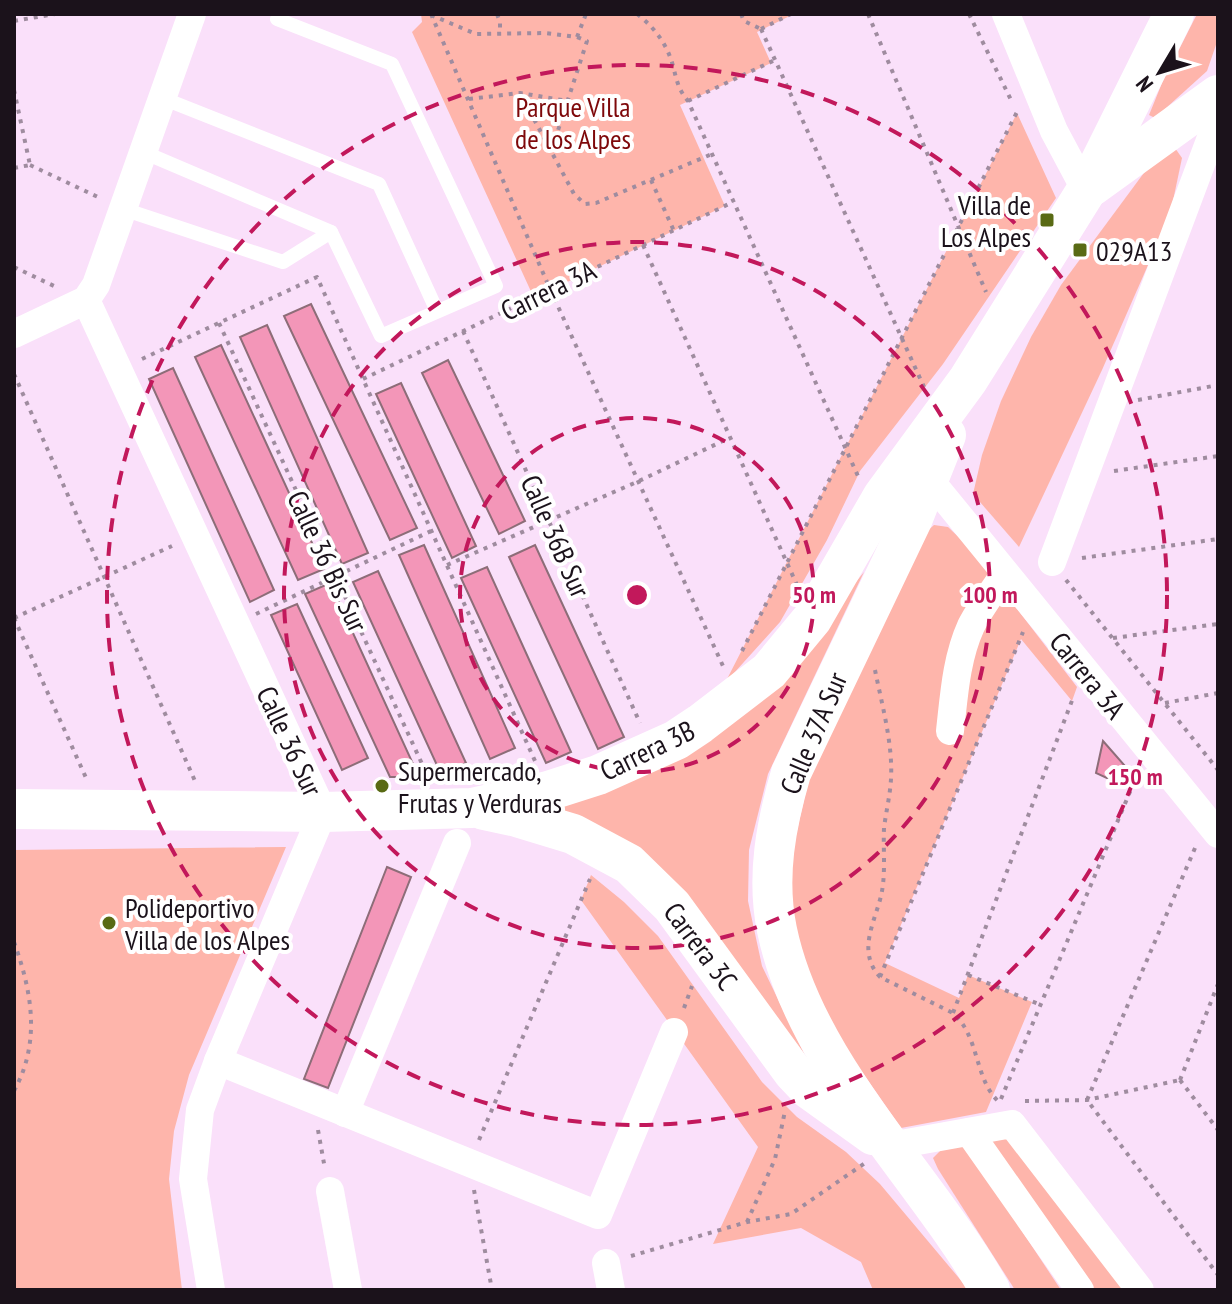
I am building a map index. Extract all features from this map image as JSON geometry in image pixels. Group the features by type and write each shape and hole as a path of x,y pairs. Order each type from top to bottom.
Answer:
{"main road":[{"path":"1135,90 1142,14"},
{"path":"968,380 1086,191 1174,14"},
{"path":"1086,191 1218,95"},
{"name":"Calle 37A Sur","path":"968,380 913,518 795,762 779,815 772,888 776,927 787,968 819,1037 881,1152 990,1290"},
{"name":"Carrera 3B","path":"14,809 323,812 464,826 653,751 700,724 769,671 812,619 883,496 968,380"},
{"name":"Carrera 3C","path":"464,826 517,817 573,834 629,864 672,906 801,1081 881,1152"}],"street":[{"path":"14,334 86,300 96,285 192,14"},
{"path":"1006,14 1054,131 1086,191"},
{"path":"1052,562 1218,119"},
{"name":"Calle 36 Sur","path":"86,300 323,812 200,1110 193,1179 211,1290"},
{"name":"Carrera 3A","path":"929,479 1212,828"},
{"path":"950,731 957,667 964,646 972,624 1005,573"},
{"path":"345,1113 464,826"},
{"path":"218,1061 598,1215 674,1032"},
{"path":"881,1152 969,1132 1005,1113 1140,1290"},
{"path":"969,1132 1080,1290"},
{"path":"330,1191 348,1290"}],"lane":[{"path":"143,152 331,232 381,336 496,286 392,64 277,19"},
{"path":"162,98 379,184 437,311"},
{"path":"123,209 283,262 331,232"}],"path":[{"path":"14,21 55,14"},
{"path":"430,14 476,34 546,33 587,41 552,149"},
{"path":"430,14 550,289 728,678"},
{"path":"497,14 500,33"},
{"path":"577,37 586,14"},
{"path":"637,14 660,35 674,67 677,88 688,101 861,482"},
{"path":"741,14 744,21 761,29 926,391"},
{"path":"761,29 791,14"},
{"path":"868,14 1001,326"},
{"path":"969,14 1017,113"},
{"path":"688,101 775,60"},
{"path":"741,652 1033,80"},
{"path":"14,90 30,165"},
{"path":"469,99 520,93 568,101"},
{"path":"520,93 574,194 585,204 712,154"},
{"path":"14,168 30,165 123,209"},
{"path":"651,180 674,231"},
{"name":"Carrera 3A","path":"363,379 733,202"},
{"path":"643,245 799,590"},
{"path":"14,267 86,300"},
{"path":"118,370 317,277 537,767"},
{"name":"Calle 36 Bis Sur","path":"219,323 431,784"},
{"name":"Calle 36B Sur","path":"463,331 642,727"},
{"path":"14,374 196,782"},
{"path":"1111,405 1217,383"},
{"path":"447,565 639,481 730,437"},
{"path":"1085,475 1218,456"},
{"path":"236,623 431,531"},
{"path":"90,788 14,618 196,535"},
{"path":"1052,562 1218,539"},
{"path":"1052,562 1218,770"},
{"path":"880,977 1034,608"},
{"path":"1113,638 1218,624"},
{"path":"874,662 891,778 882,893 867,950 880,977 953,1013 961,1021 976,1050 987,1091 1005,1113"},
{"path":"953,1013 1084,670"},
{"path":"1165,703 1218,693"},
{"path":"1005,1113 1041,1005 1148,748"},
{"path":"1087,1100 1212,828"},
{"path":"492,1290 469,1163 594,869"},
{"path":"14,942 23,968 33,1025 26,1070 14,1091"},
{"path":"968,975 1041,1005"},
{"path":"674,1032 694,984"},
{"path":"1180,1080 1218,984"},
{"path":"1213,996 1218,1003"},
{"path":"1005,1113 1087,1100 1180,1080"},
{"path":"1180,1080 1218,1130"},
{"path":"747,1222 775,1159 787,1099"},
{"path":"312,1100 330,1191"},
{"path":"1087,1100 1218,1275"},
{"path":"608,1276 747,1222 791,1214 881,1152"}],"green space":[{"name":"Parque Villa de los Alpes","path":"421,14 794,14 757,32 771,63 680,105 725,206 534,298 412,32 422,22"},
{"path":"1197,14 1218,14 1218,39 1207,71 1155,118 1149,115"},
{"path":"1017,113 1056,198 943,364 860,471 827,540 780,622 725,683"},
{"path":"1175,148 1182,158 1170,215 1019,547 973,494 982,455 1001,401 1031,337 1061,285 1149,166"},
{"path":"934,525 948,527 971,549 1077,687 1072,701 1021,639 885,963 959,998 968,975 1032,1002 986,1112 901,1128 835,1033 804,978 787,874 816,748 925,533"},
{"path":"864,572 768,774 749,850 748,901 762,966 812,1070 548,809 771,687"},
{"path":"286,847 189,1075 174,1131 169,1179 182,1290 14,1290 14,850"},
{"path":"591,875 658,936 762,1082 797,1117 846,1152 880,1184 969,1290 873,1290 861,1262 801,1228 713,1244 758,1147 581,900"},
{"path":"984,1137 1012,1138 1133,1290 1093,1290"},
{"path":"947,1144 967,1148 1061,1290 1015,1290 938,1169 933,1158"}],"building":[{"path":"311,304 417,528 390,540 284,316"},
{"path":"267,325 368,553 342,564 240,337"},
{"path":"221,345 324,569 298,580 195,357"},
{"path":"448,360 525,521 499,534 422,373"},
{"path":"173,368 274,590 250,602 149,379"},
{"path":"401,383 476,546 452,558 376,394"},
{"path":"424,545 515,748 490,759 399,555"},
{"path":"535,545 624,737 598,749 509,557"},
{"path":"487,567 571,752 546,763 461,578"},
{"path":"378,571 466,763 441,774 353,582"},
{"path":"330,583 419,777 390,777 305,594"},
{"path":"297,604 368,758 342,770 271,615"},
{"path":"1103,741 1132,774 1126,787 1096,773"},
{"path":"387,867 411,877 328,1088 304,1079"}],"place":[{"name":"Villa de Los Alpes","path":"1047,220"},
{"name":"029A13","path":"1080,250"},
{"name":"Supermercado, Frutas y Verduras","path":"382,786"},
{"name":"Polideportivo Villa de los Alpes","path":"109,923"}]}
